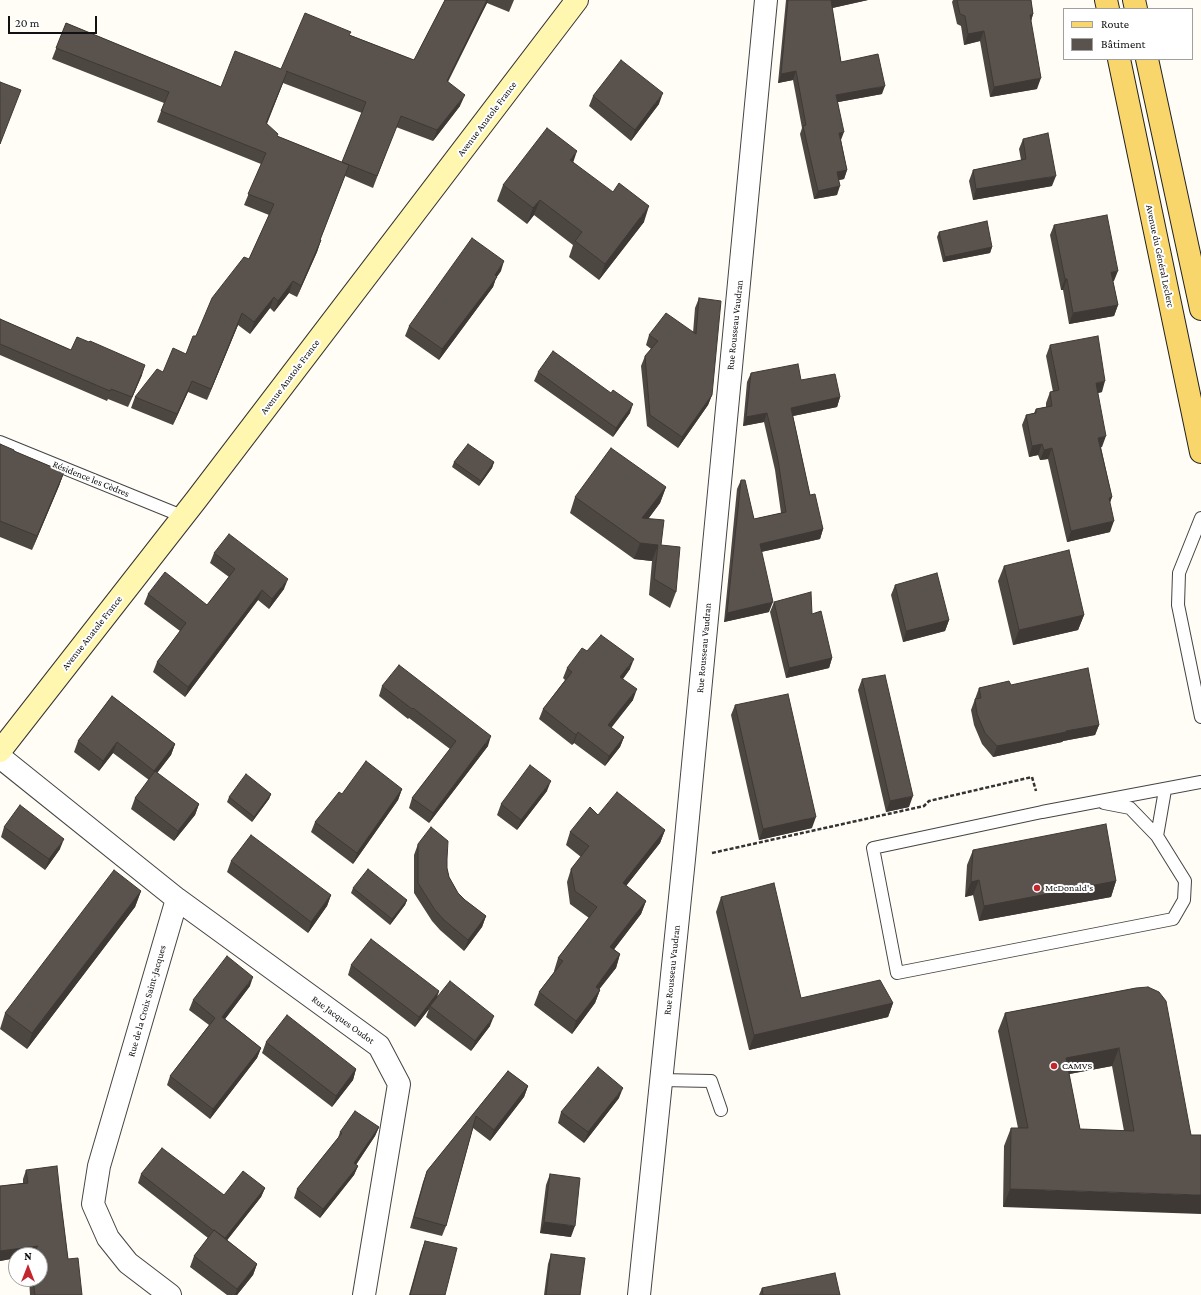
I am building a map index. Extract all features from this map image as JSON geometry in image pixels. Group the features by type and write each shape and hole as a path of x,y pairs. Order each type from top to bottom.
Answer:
{"main road":[{"name":"Avenue Anatole France","path":"0,751 196,500 577,0"},
{"name":"Avenue du Général Leclerc","path":"1119,60 1201,452"},
{"path":"1147,60 1201,309"}],"street":[{"name":"Rue Rousseau Vaudran","path":"639,1295 684,859 766,0"},
{"path":"0,758 177,899"},
{"name":"Rue de la Croix Saint-Jacques","path":"170,1295 128,1263 108,1238 93,1204 99,1166 177,899"},
{"name":"Rue Jacques Oudot","path":"177,899 379,1046 399,1084 364,1295"}],"lane":[{"name":"Résidence les Cèdres","path":"0,442 182,516"},
{"path":"1201,518 1178,573 1178,605 1201,717"},
{"path":"1098,802 1130,808 1156,836 1185,881 1184,900 1173,918 897,974 873,848 1042,812 1201,782"},
{"path":"1156,836 1165,790"},
{"path":"661,1080 711,1081 721,1110"}],"path":[{"path":"684,859 924,806 928,801 1032,777 1042,812"}],"building":[{"path":"445,0 487,0 447,81 465,95 437,130 401,116 377,176 342,162 366,102 286,71 287,72 266,123 278,134 277,136 349,165 321,240 301,286 293,281 278,301 274,297 254,322 242,313 211,389 192,381 177,414 135,397 157,369 163,372 173,348 186,354 193,336 196,336 212,298 244,257 249,259 274,204 248,194 266,153 161,111 169,92 56,48 66,23 221,87 235,51 281,69 305,13 351,32 349,35 414,60"},
{"path":"788,0 831,0 841,62 878,54 885,86 836,95 844,132 839,133 847,170 837,172 840,186 818,191 803,126 806,125 796,71 781,74"},
{"path":"957,0 1031,0 1033,14 1030,15 1041,78 994,87 984,31 968,34 965,16 960,14"},
{"path":"621,60 663,93 635,130 593,96"},
{"path":"0,82 21,90 0,144"},
{"path":"547,128 577,151 570,160 613,192 619,183 649,206 605,264 575,241 582,232 540,200 533,208 503,185"},
{"path":"1048,133 1056,176 976,189 973,170 1026,159 1023,139"},
{"path":"1107,215 1118,271 1111,272 1118,305 1073,313 1067,279 1065,279 1054,225"},
{"path":"987,221 992,247 945,257 939,232"},
{"path":"472,238 504,261 495,275 497,277 442,349 409,326"},
{"path":"699,298 721,301 712,395 682,437 650,415 645,356 658,341 649,335 666,313 696,334"},
{"path":"0,319 71,350 77,337 89,342 90,341 145,365 132,397 111,389 110,391 0,344"},
{"path":"1098,336 1105,381 1096,383 1106,436 1098,438 1112,497 1109,498 1114,521 1071,531 1052,448 1044,450 1042,444 1032,446 1026,415 1036,413 1036,409 1052,406 1050,392 1059,390 1050,345"},
{"path":"553,351 611,393 613,390 633,404 616,428 538,372"},
{"path":"798,364 801,380 835,374 840,397 791,408 810,495 815,494 823,529 760,544 773,602 727,613 741,480 745,480 754,519 786,512 778,460 767,413 746,417 751,373"},
{"path":"0,444 64,472 37,536 0,521"},
{"path":"468,444 494,462 481,481 454,462"},
{"path":"611,448 666,487 642,518 664,520 661,545 680,547 676,592 654,579 658,545 640,543 575,497"},
{"path":"229,534 288,579 272,599 262,590 188,687 157,662 186,623 148,594 165,572 207,605 235,569 214,553"},
{"path":"1069,550 1084,615 1019,630 1004,566"},
{"path":"937,573 949,620 906,631 895,585"},
{"path":"811,592 812,614 821,611 832,658 789,668 774,602"},
{"path":"601,635 634,659 620,677 637,689 608,725 624,737 609,756 578,732 576,735 543,709 572,672 567,668 582,648 587,651"},
{"path":"399,665 491,736 433,813 412,798 456,741 382,686"},
{"path":"1088,668 1099,725 997,746 985,733 977,714 975,699 981,698 979,688 1009,681 1011,685"},
{"path":"885,675 913,796 890,801 862,679"},
{"path":"788,694 816,817 763,829 735,705"},
{"path":"112,696 175,744 154,771 117,742 103,761 78,741"},
{"path":"366,761 402,789 357,853 315,822 339,792 342,794"},
{"path":"530,765 551,781 521,820 501,804"},
{"path":"155,771 199,804 178,831 135,798"},
{"path":"246,774 271,794 254,817 229,797"},
{"path":"617,792 665,830 623,883 646,901 610,947 620,954 596,987 600,990 576,1021 539,992 563,961 558,958 597,907 575,891 571,869 589,846 570,832 590,807 598,815"},
{"path":"20,805 64,839 49,859 4,827"},
{"name":"McDonald's","path":"1106,824 1116,881 984,906 979,880 971,882 973,850"},
{"path":"431,827 448,841 447,868 449,877 458,893 486,916 468,940 444,920 435,910 418,883 418,844"},
{"path":"251,835 331,895 311,922 231,861"},
{"path":"368,869 407,900 392,919 353,888"},
{"path":"114,870 141,891 32,1033 5,1013"},
{"path":"774,883 801,998 880,980 893,1003 754,1035 721,897"},
{"path":"371,939 439,991 419,1017 351,965"},
{"path":"227,956 253,977 222,1017 261,1048 213,1109 170,1076 215,1018 193,1000"},
{"path":"450,981 494,1016 475,1041 430,1006"},
{"path":"1148,987 1159,992 1166,1001 1191,1135 1201,1135 1201,1195 1010,1189 1011,1128 1028,1128 1005,1013","holes":["1119,1048 1134,1131 1080,1129 1066,1058"]},
{"path":"287,1015 356,1069 336,1096 266,1042"},
{"path":"598,1067 623,1088 588,1132 561,1112"},
{"path":"508,1071 528,1086 494,1130 476,1116 446,1226 414,1217 427,1171"},
{"path":"355,1111 379,1127 354,1163 358,1166 323,1209 297,1189 342,1133 340,1132"},
{"path":"162,1148 224,1195 243,1171 265,1188 225,1238 141,1174"},
{"path":"57,1166 68,1259 78,1258 82,1295 35,1295 34,1287 48,1287 48,1247 8,1247 8,1250 0,1251 0,1186 28,1183 26,1170"},
{"path":"550,1174 580,1178 575,1226 544,1222"},
{"path":"214,1230 257,1264 237,1289 194,1256"},
{"path":"425,1241 457,1248 445,1295 410,1295"},
{"path":"551,1254 585,1258 580,1295 546,1295"},
{"path":"835,1273 840,1295 763,1295 762,1288"}],"place":[{"name":"McDonald's","path":"1037,888"},
{"name":"CAMVS","path":"1054,1066"}]}
